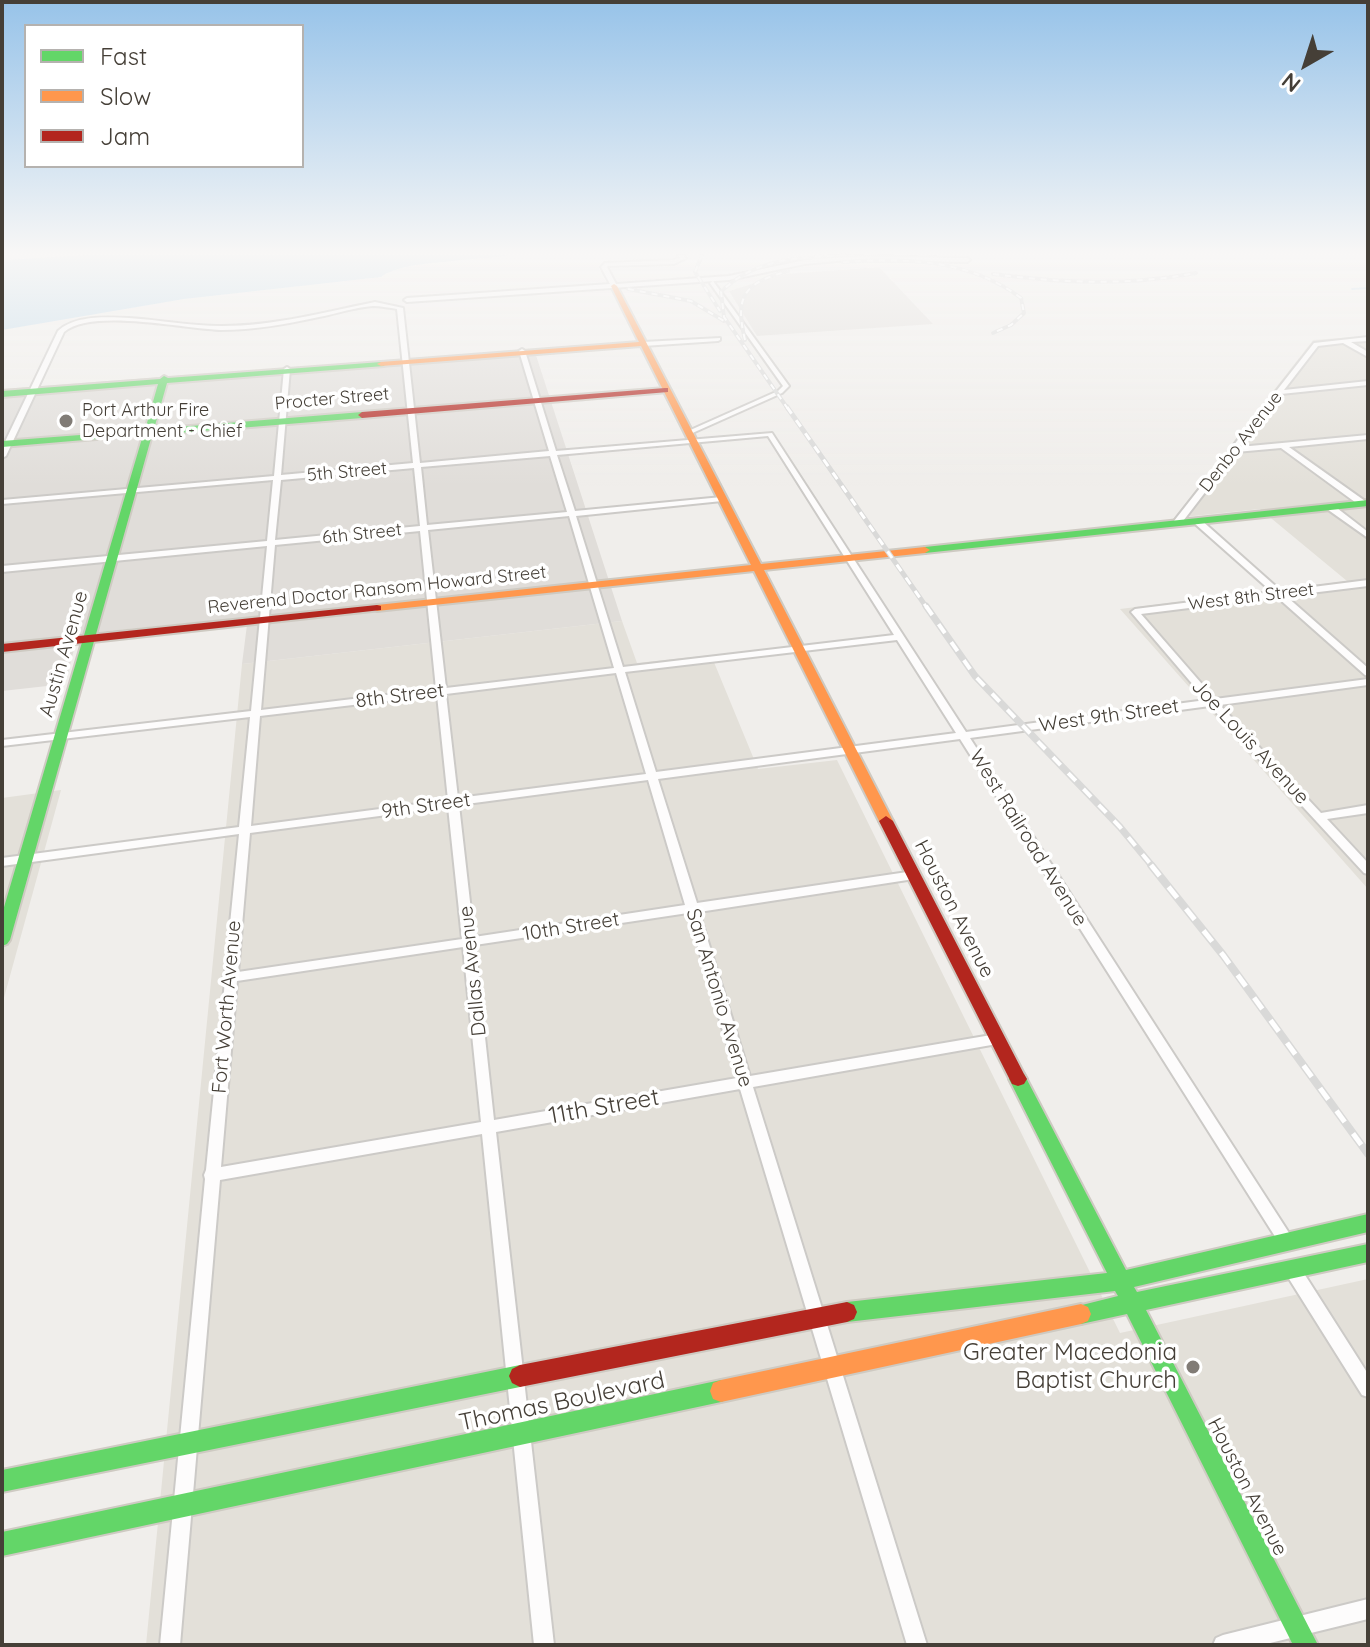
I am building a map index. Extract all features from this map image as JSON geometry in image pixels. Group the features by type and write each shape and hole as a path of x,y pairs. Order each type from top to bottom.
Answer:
{"main road":[{"name":"Houston Avenue","path":"637,332 1306,1645"},
{"path":"2,392 643,344"},
{"name":"Austin Avenue","path":"2,940 163,380"},
{"name":"Procter Street","path":"4,448 148,432 665,390"},
{"name":"Reverend Doctor Ransom Howard Street","path":"2,648 1365,503"},
{"name":"Thomas Boulevard","path":"2,1481 817,1315 1120,1281 1368,1223"},
{"name":"Thomas Boulevard","path":"2,1544 1368,1253"}],"street":[{"name":"Dallas Avenue","path":"34,390 61,332"},
{"name":"Dallas Avenue","path":"404,332 544,1645"},
{"path":"690,437 780,392 786,386 748,332"},
{"path":"643,344 718,339"},
{"name":"Denbo Avenue","path":"1177,523 1316,344 1368,339"},
{"path":"1343,341 1368,355"},
{"name":"San Antonio Avenue","path":"523,353 917,1645"},
{"name":"Fort Worth Avenue","path":"170,1645 287,371"},
{"path":"1280,392 1368,383"},
{"path":"4,448 34,390"},
{"name":"5th Street","path":"2,502 418,466 690,437 770,434"},
{"name":"West Railroad Avenue","path":"770,434 1286,1241"},
{"path":"1234,450 1368,437"},
{"path":"1283,446 1365,503"},
{"name":"6th Street","path":"2,569 722,499"},
{"path":"1330,507 1368,536"},
{"path":"1197,521 1368,673"},
{"name":"West 8th Street","path":"1135,612 1368,583"},
{"name":"Joe Louis Avenue","path":"1135,612 1213,703 1368,870"},
{"path":"799,649 901,637"},
{"name":"8th Street","path":"2,743 799,649"},
{"name":"West 9th Street","path":"850,750 1368,682"},
{"name":"9th Street","path":"2,862 850,750"},
{"path":"1319,817 1368,809"},
{"name":"10th Street","path":"229,978 914,875"},
{"name":"11th Street","path":"211,1175 997,1039"},
{"path":"1292,1269 1368,1389"},
{"path":"1223,1645 1368,1609"}],"shaded area":[{"path":"754,332 818,332 757,336"},
{"path":"1368,336 1368,889 1120,609 1347,581 1260,509 1174,518 1313,340"},
{"path":"534,349 622,621 242,664 248,617 78,634 65,684 2,691 2,389"},
{"path":"622,621 637,663 711,655 758,769 837,760 1120,1333 1368,1279 1368,1645 146,1645 242,664"},
{"path":"61,790 2,1005 2,798"}],"railway":[{"path":"734,332 788,409"},
{"path":"743,332 745,340"},
{"path":"787,407 927,608"},
{"path":"926,606 975,676 1120,827 1153,867"},
{"path":"1151,865 1223,955 1368,1154"}],"traffic: fast":[{"path":"2,394 381,364"},
{"path":"2,940 164,378"},
{"path":"2,444 362,415"},
{"path":"925,550 1368,503"},
{"path":"1018,1079 1306,1645"},
{"path":"847,1312 1120,1281 1368,1223"},
{"path":"1081,1314 1368,1253"},
{"path":"2,1481 520,1376"},
{"path":"2,1544 721,1391"}],"traffic: slow":[{"path":"637,332 886,821"},
{"path":"381,364 643,344"},
{"path":"377,608 925,550"},
{"path":"721,1391 1081,1314"}],"traffic: jam":[{"path":"362,415 665,390"},
{"path":"2,648 377,608"},
{"path":"886,821 1018,1079"},
{"path":"520,1376 847,1312"}],"place":[{"name":"Port Arthur Fire Department - Chief","path":"66,421"},
{"name":"Greater Macedonia Baptist Church","path":"1193,1367"}]}
